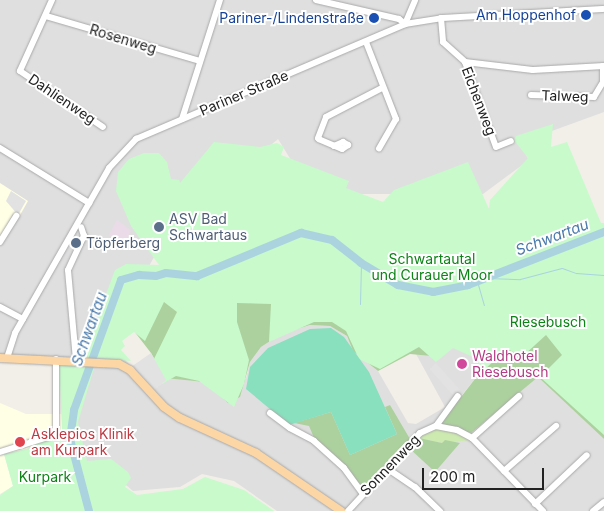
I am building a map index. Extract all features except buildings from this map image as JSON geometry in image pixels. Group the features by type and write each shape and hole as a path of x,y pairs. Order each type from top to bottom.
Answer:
{"main road":[{"path":"4,358 112,362 130,370 164,407 180,418 256,453 341,511"}],"street":[{"path":"46,16 52,0"},
{"path":"182,119 220,0"},
{"path":"316,0 399,19 405,24 414,0"},
{"name":"Pariner Straße","path":"4,358 23,319 89,203 112,164 127,145 182,119 405,24 442,18 604,8"},
{"name":"Rosenweg","path":"46,16 200,61"},
{"name":"Dahlienweg","path":"46,16 20,72 103,127"},
{"name":"Eichenweg","path":"442,18 443,42 465,62 496,147 511,141"},
{"path":"366,42 382,88 396,119 379,150"},
{"path":"465,62 533,70 604,66"},
{"name":"Talweg","path":"531,95 594,97 602,87 604,66"},
{"path":"334,146 318,138 326,117 382,88"},
{"path":"0,148 89,203"},
{"path":"0,242 16,216"},
{"path":"76,360 68,270 84,236 81,227"},
{"path":"0,307 23,319"},
{"path":"0,452 48,437 56,429 56,360"},
{"name":"Sonnenweg","path":"348,511 362,493 388,469 420,433 436,426 458,396"},
{"path":"472,438 519,396"},
{"path":"270,413 290,428 314,440 344,468 362,493"},
{"path":"436,426 457,430 472,438 543,511"},
{"path":"504,471 556,426"},
{"path":"535,504 587,455"},
{"path":"388,469 415,487 440,511"},
{"path":"593,511 604,502"}],"shaded area":[{"path":"0,0 604,0 604,112 519,143 529,160 483,194 348,194 299,173 278,139 169,231 97,357 121,356 154,389 170,377 246,379 250,362 261,347 281,334 310,325 330,326 347,336 353,351 378,371 408,423 416,424 445,407 416,354 431,356 453,347 469,353 485,366 440,423 471,433 538,376 604,439 604,511 277,511 234,481 202,474 180,487 133,491 106,468 93,470 69,439 86,359 0,355"},
{"path":"0,183 28,201 19,217 13,214 0,237"},
{"path":"11,191 26,201 18,215 6,201"},
{"path":"117,220 131,231 121,249 112,245 115,239 109,235"},
{"path":"151,353 166,380 154,390 131,367"},
{"path":"436,363 460,390 453,396 429,369"},
{"name":"Asklepios Klinik am Kurpark","path":"0,403 26,414 62,414 62,431 27,449 4,454 13,486 0,494"}],"green space":[{"name":"Schwartautal und Curauer Moor","path":"553,124 551,147 567,142 601,223 604,223 604,435 540,377 562,355 546,335 523,356 507,349 484,370 475,358 453,348 436,362 419,347 380,369 359,359 346,331 332,322 314,322 269,342 271,304 237,303 237,322 249,360 244,384 234,407 199,381 176,376 162,384 153,361 177,312 164,302 145,341 134,332 122,341 125,346 121,350 131,361 97,358 78,422 87,461 111,459 128,472 131,478 125,487 137,495 183,489 205,477 244,490 274,511 0,511 0,495 13,486 4,454 27,449 62,431 59,359 82,359 115,270 126,264 159,265 131,226 116,191 118,172 129,159 144,153 159,153 167,162 171,179 179,180 180,183 214,142 260,147 277,143 284,147 281,155 349,181 346,188 383,202 394,190 468,162 489,209 490,200 528,158 514,140 516,136"},
{"name":"Riesebusch","path":"604,267 604,439 538,377 471,433 440,424 485,366 469,353 453,347 431,356 410,354 378,371 353,351 347,336 330,326 310,325 281,334 261,347 250,362 240,397 228,403 205,382 165,378 151,353 134,331 162,298"},
{"path":"331,328 344,337 369,372 397,434 350,455 331,412 289,425 246,389 250,367 268,348 310,329"},
{"path":"390,405 410,439 364,488 315,440 309,426 294,423 331,412 350,455 397,434 385,407"},
{"path":"446,428 472,440 442,443 419,438 429,430"},
{"path":"419,438 442,443 445,440 460,443 435,472 410,449"}],"waterway":[{"name":"Schwartau","path":"89,511 70,439 74,410 121,280 139,275 156,276 166,273 197,276 301,233 332,240 361,263 398,285 433,292 468,285 604,232"},
{"path":"360,304 361,263"},
{"path":"485,278 520,279 562,268 576,273 604,275"},
{"path":"477,281 484,305"}],"place":[{"name":"Am Hoppenhof","path":"586,15"},
{"name":"Pariner-/Lindenstraße","path":"374,18"},
{"name":"ASV Bad Schwartaus","path":"159,227"},
{"name":"Töpferberg","path":"76,243"},
{"name":"Waldhotel Riesebusch","path":"462,364"},
{"name":"Asklepios Klinik am Kurpark","path":"20,442"}],"park label":[{"name":"Kurpark","path":"45,477"}]}
